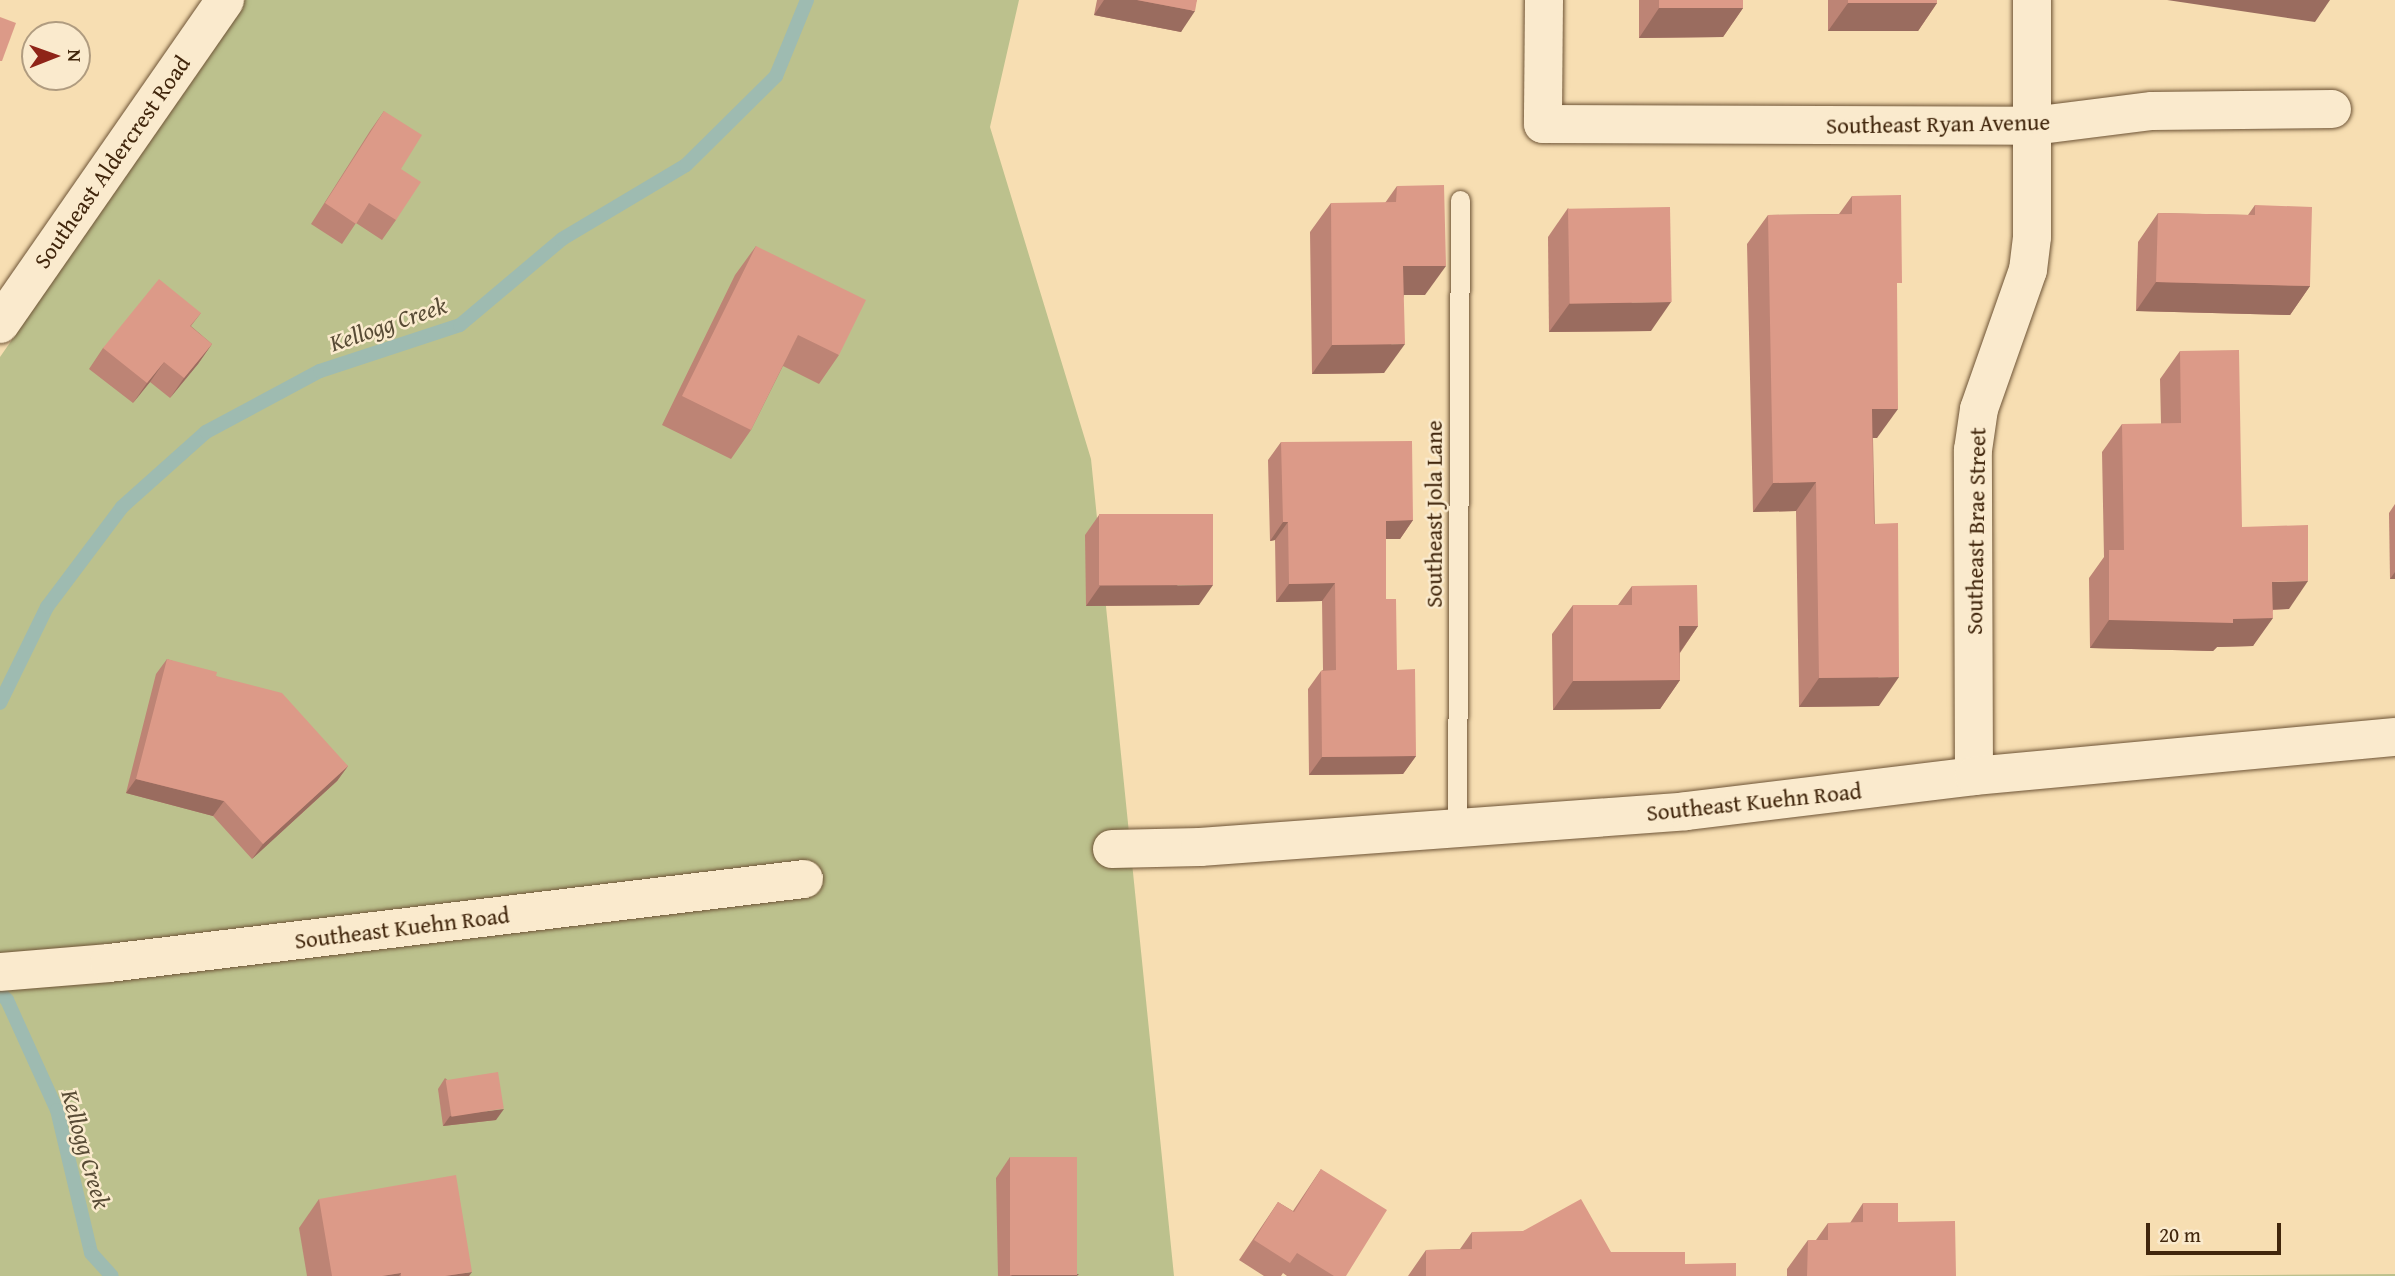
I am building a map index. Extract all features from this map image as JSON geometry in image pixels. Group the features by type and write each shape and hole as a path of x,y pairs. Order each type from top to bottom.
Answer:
{"street":[{"name":"Southeast Aldercrest Road","path":"0,324 225,0"},
{"name":"Southeast Ryan Avenue","path":"1544,0 1544,124 2033,126 2152,111 2332,109"},
{"name":"Southeast Brae Street","path":"1974,776 1973,450 1979,409 2028,270 2032,237 2032,0"},
{"name":"Southeast Kuehn Road","path":"1112,849 1200,847 1686,811 1974,776 2395,737"},
{"name":"Southeast Kuehn Road","path":"0,972 108,964 804,879"}],"lane":[{"name":"Southeast Jola Lane","path":"1457,828 1460,200"}],"green space":[{"path":"245,0 1019,0 990,127 1091,459 1174,1276 0,1276 0,357 209,57"},
{"path":"2395,1274 2395,1276 2141,1276"}],"building":[{"path":"1137,0 1197,0 1195,11"},
{"path":"1659,0 1743,0 1743,8 1659,8"},
{"path":"1848,0 1937,0 1937,3 1848,3"},
{"path":"0,17 16,23 2,61 0,61"},
{"path":"384,111 422,135 401,169 421,182 396,220 369,203 356,224 325,203"},
{"path":"1444,185 1446,266 1403,266 1405,344 1332,345 1331,203 1396,202 1397,186"},
{"path":"1901,195 1902,283 1897,283 1898,409 1872,409 1874,524 1898,523 1899,677 1819,678 1816,482 1773,483 1768,215 1852,214 1852,196"},
{"path":"2255,205 2312,207 2310,286 2156,282 2158,213 2255,215"},
{"path":"1670,207 1672,302 1570,304 1568,209"},
{"path":"756,246 866,300 839,355 798,335 751,430 682,396"},
{"path":"159,279 201,313 190,326 212,344 184,378 164,362 147,383 103,348"},
{"path":"2239,350 2242,527 2308,525 2308,581 2272,582 2273,618 2233,619 2233,623 2109,620 2109,550 2124,550 2122,424 2181,423 2180,351"},
{"path":"1412,441 1413,520 1386,521 1386,599 1396,599 1397,670 1415,669 1416,756 1322,757 1321,671 1336,670 1335,583 1289,584 1288,522 1283,522 1281,442"},
{"path":"1099,514 1213,514 1213,585 1099,585"},
{"path":"1697,585 1698,626 1679,626 1680,680 1573,681 1573,605 1632,605 1632,586"},
{"path":"167,659 217,672 216,676 282,693 348,766 263,844 224,801 136,779"},
{"path":"498,1072 504,1109 451,1117 446,1080"},
{"path":"1010,1157 1077,1157 1077,1275 1010,1275"},
{"path":"1321,1169 1387,1210 1346,1276 1334,1276 1297,1253 1290,1263 1254,1240 1278,1202 1294,1212"},
{"path":"456,1175 472,1272 445,1276 401,1276 401,1273 382,1276 332,1276 319,1199"},
{"path":"1581,1199 1611,1252 1685,1252 1685,1264 1736,1263 1736,1276 1426,1276 1426,1250 1472,1249 1472,1232 1523,1231"},
{"path":"1863,1203 1898,1203 1898,1222 1955,1221 1956,1276 1807,1276 1808,1240 1828,1240 1828,1223 1863,1222"}],"waterway":[{"name":"Kellogg Creek","path":"0,703 47,607 122,507 206,432 320,371 460,325 562,239 686,165 776,76 807,0"},
{"name":"Kellogg Creek","path":"0,993 7,1000 57,1110 91,1253 112,1276"}]}
